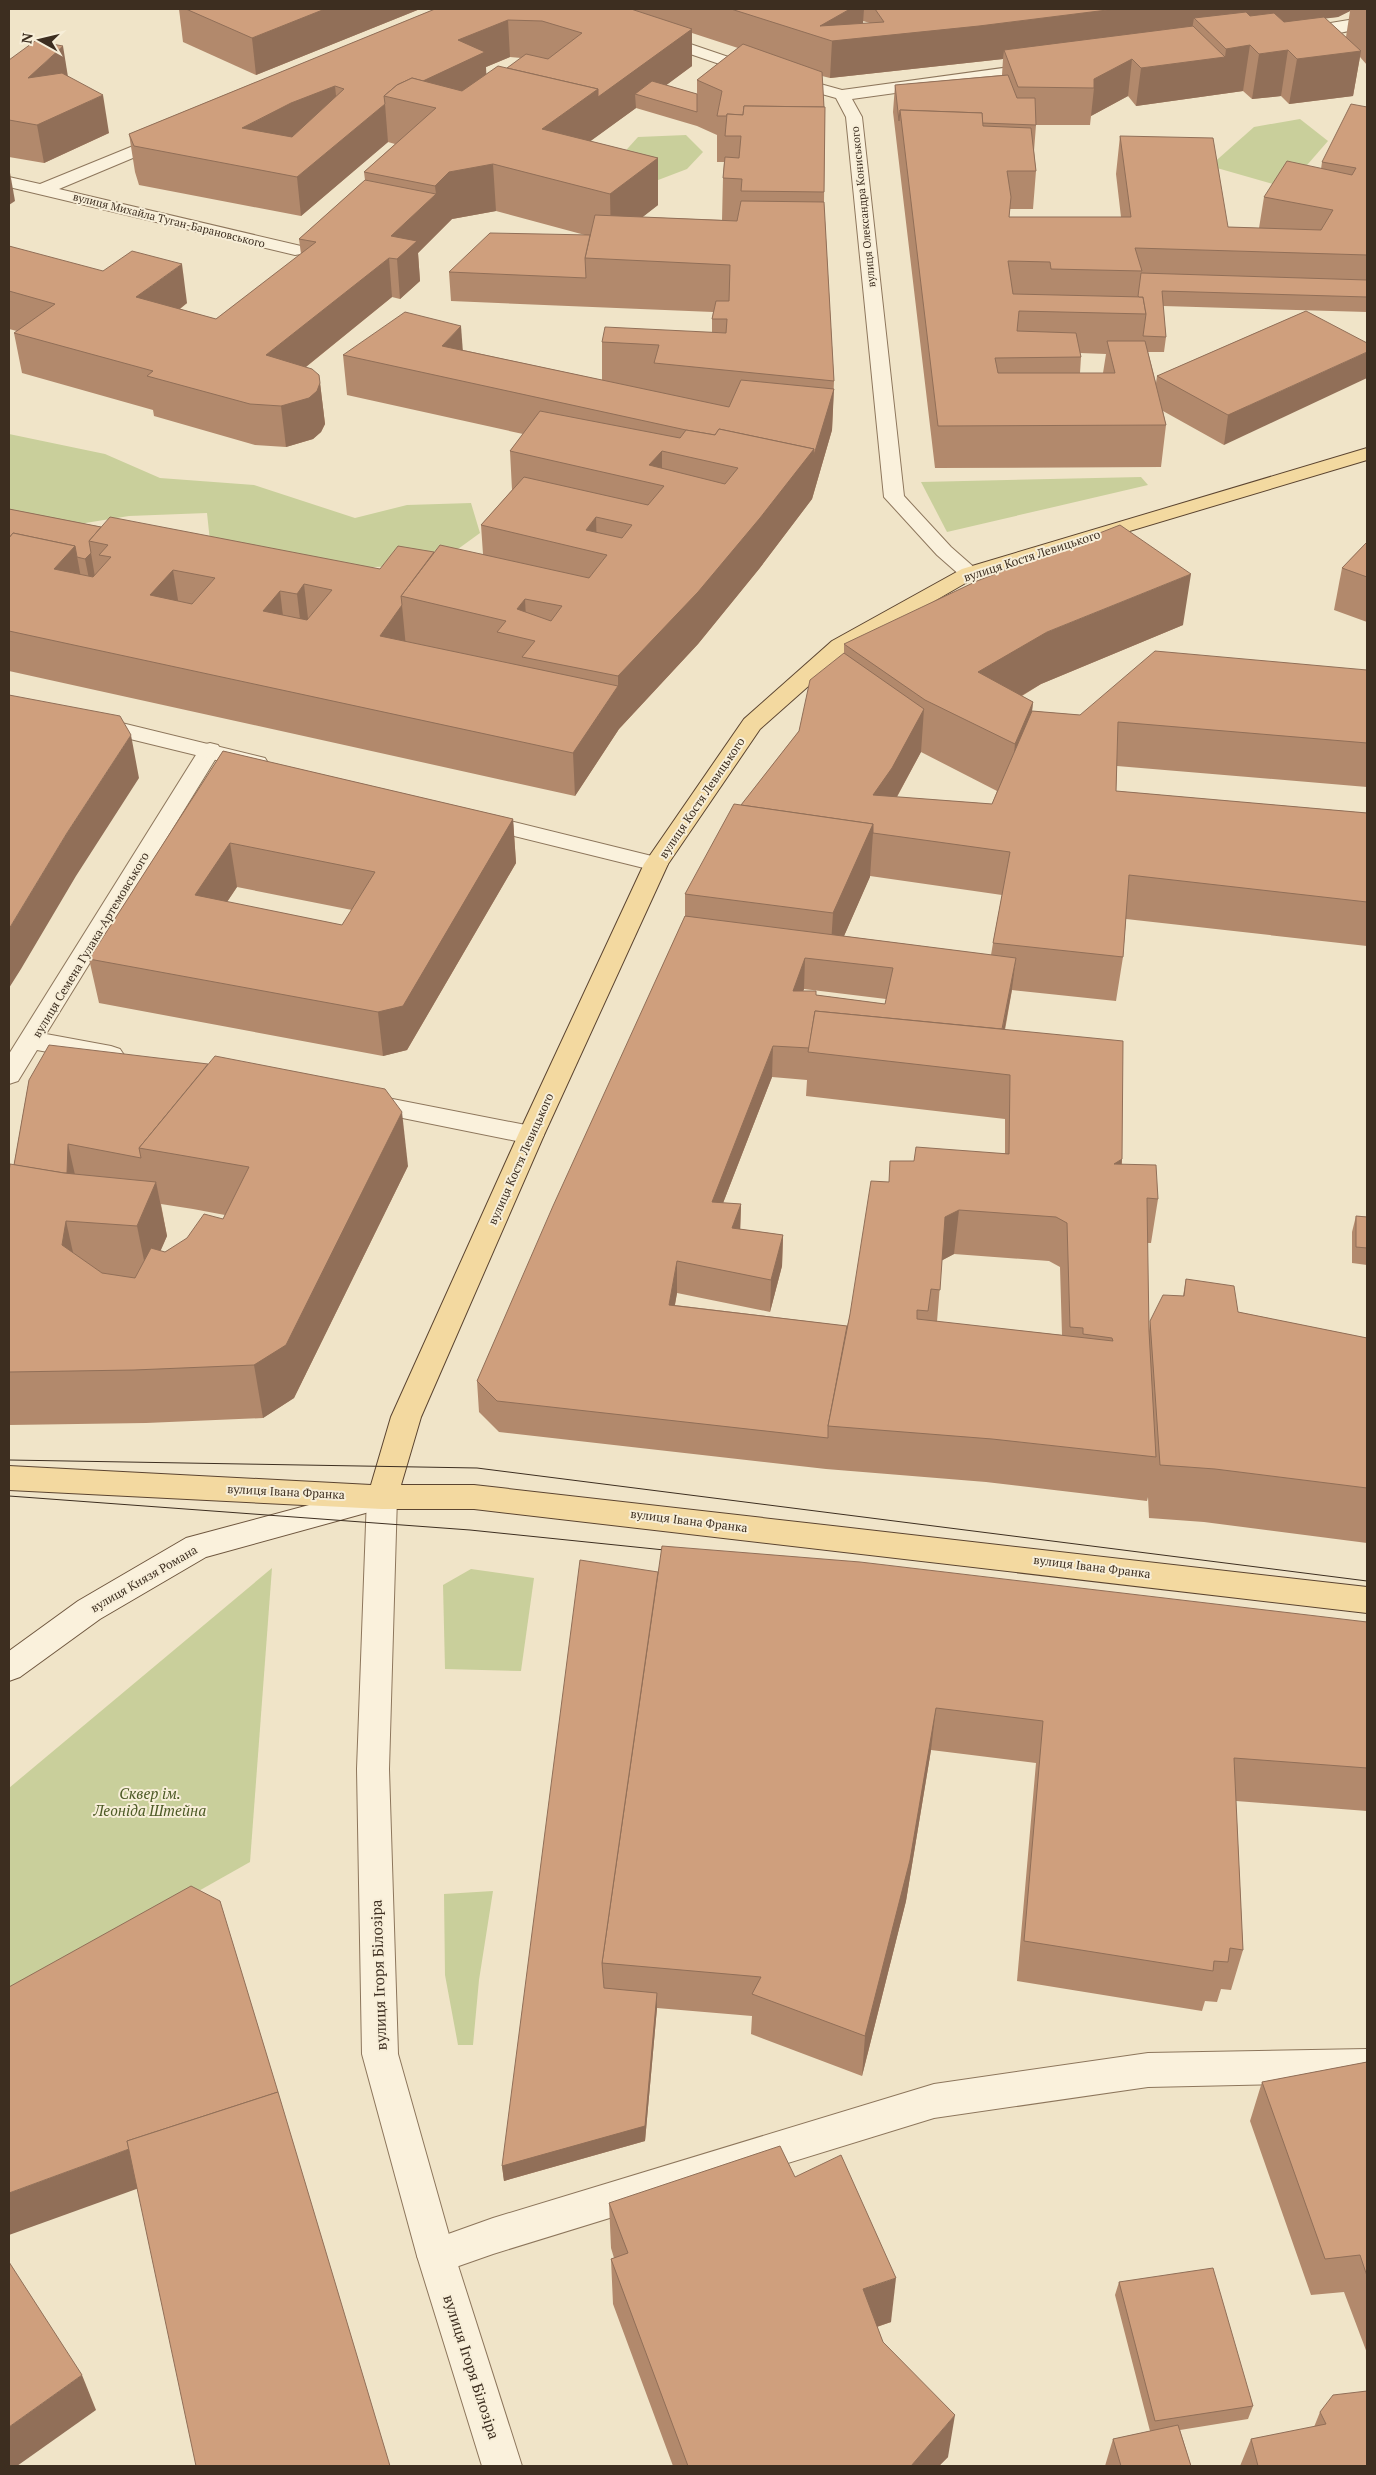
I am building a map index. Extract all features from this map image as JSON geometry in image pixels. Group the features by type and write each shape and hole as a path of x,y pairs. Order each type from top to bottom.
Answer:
{"main road":[{"name":"вулиця Костя Левицького","path":"382,1497 406,1417 531,1135 656,864 752,724 840,646 969,573 1367,454"},
{"name":"вулиця Івана Франка","path":"9,1478 382,1497 474,1496 1367,1600"}],"street":[{"path":"1283,36 1367,22"},
{"path":"645,34 746,68 842,95 1057,66"},
{"name":"вулиця Олександра Кониського","path":"842,95 854,117 894,497 944,551 969,573"},
{"name":"вулиця Михайла Туган-Барановського","path":"44,190 178,133"},
{"name":"вулиця Михайла Туган-Барановського","path":"9,182 301,245"},
{"path":"76,719 276,767"},
{"name":"вулиця Семена Гулака-Артемовського","path":"137,1060 30,1040 210,750"},
{"path":"454,814 656,864"},
{"path":"9,1075 30,1040"},
{"path":"340,1097 531,1135"},
{"name":"вулиця Князя Романа","path":"9,1668 89,1610 198,1547 382,1497"},
{"name":"вулиця Ігоря Білозіра","path":"382,1497 373,1769 380,2054 436,2256 502,2466"},
{"path":"436,2256 493,2236 934,2101 1148,2070 1367,2065"}],"green space":[{"path":"1300,119 1328,141 1287,188 1210,166 1254,127"},
{"path":"686,135 703,152 687,169 645,185 610,168 638,137"},
{"path":"9,434 105,454 160,478 254,485 355,518 407,505 471,503 480,533 436,565 374,567 303,577 212,560 207,513 129,516 79,524 9,514"},
{"path":"1141,477 1148,485 947,532 921,482"},
{"name":"Сквер ім. Леоніда Штейна","path":"272,1568 250,1862 9,1998 9,1788"},
{"path":"471,1569 534,1578 521,1671 445,1669 443,1585"},
{"path":"493,1891 479,1980 473,2045 458,2045 445,1975 444,1894"}],"building":[{"path":"186,9 325,9 252,38"},
{"path":"435,9 631,9 692,29 598,97 598,89 507,68 526,54 548,59 582,33 542,21 508,20 458,40 485,52 423,81 412,78 397,85 384,96 385,104 297,177 134,146 129,134","holes":["335,86 344,89 292,137 242,128 291,103"]},
{"path":"731,9 850,9 820,26 884,22 875,9 1115,9 979,26 832,41"},
{"path":"1246,12 1250,16 1274,13 1284,22 1324,17 1361,51 1297,59 1288,50 1259,54 1250,45 1226,49 1194,18"},
{"path":"1193,26 1225,57 1141,68 1132,59 1094,79 1094,88 1018,87 1004,50"},
{"path":"35,41 63,46 28,78 62,73 103,95 37,125 9,120 9,60"},
{"path":"743,44 822,72 824,107 744,106 743,115 727,114 727,116 717,116 722,91 697,80"},
{"path":"498,66 598,89 542,129 658,158 610,194 493,164 449,172 435,186 364,172 436,108 384,96 397,85 412,78 462,91"},
{"path":"1008,75 1017,98 1035,98 1036,125 982,123 982,113 900,110 899,121 895,85"},
{"path":"652,81 697,94 697,112 635,94"},
{"path":"1351,104 1367,107 1367,255 1135,248 1142,271 1051,269 1050,262 1008,261 1013,294 1143,297 1146,314 1019,311 1017,331 1076,333 1081,357 995,358 998,373 1115,373 1107,341 1145,341 1166,425 938,426 900,110 982,113 983,126 1031,128 1036,171 1007,171 1011,197 1009,217 1131,217 1120,136 1213,138 1228,227 1321,230 1333,210 1264,197 1287,161 1352,175 1356,168 1322,162"},
{"path":"744,106 825,107 824,192 741,191 742,179 723,178 725,157 739,158 741,136 725,136 727,114 743,115"},
{"path":"365,180 436,194 391,236 417,241 397,259 389,258 266,355 312,369 319,375 320,383 317,391 309,398 281,406 250,404 147,376 153,371 14,333 55,304 9,291 9,246 103,271 132,251 182,264 136,297 216,319 316,242 299,239"},
{"path":"741,201 824,202 834,381 654,363 659,345 602,342 605,327 726,333 727,319 712,319 716,301 729,301 730,265 585,258 595,215 737,221"},
{"path":"490,233 590,235 585,258 586,278 449,272"},
{"path":"1141,273 1367,280 1367,297 1162,291 1166,337 1143,336 1146,314 1143,297 1138,296"},
{"path":"1306,311 1367,343 1367,352 1228,415 1157,376"},
{"path":"405,312 461,326 442,346 729,407 741,380 834,389 813,458 814,449 719,429 715,435 686,430 343,355"},
{"path":"540,411 680,438 686,430 715,435 719,429 814,449 760,518 698,592 618,676 522,657 535,641 497,632 506,621 401,596 440,545 589,578 607,555 481,525 524,477 648,505 664,486 510,451","holes":["662,451 738,468 725,484 649,465","596,517 632,525 622,538 586,530","525,599 562,606 551,621 517,609"]},
{"path":"9,509 101,527 89,541 91,553 85,559 77,557 75,546 13,533 9,538"},
{"path":"110,517 380,569 398,546 434,552 401,596 402,605 380,636 618,686 573,753 9,631 9,538 13,533 75,546 54,569 93,577 111,557 99,555 108,545 89,541","holes":["173,570 215,578 192,604 150,595","304,584 332,590 307,620 263,611 280,591 297,594"]},
{"path":"1120,525 1191,574 1047,632 978,672 1033,702 1015,744 925,700 844,644 977,581"},
{"path":"1367,542 1367,577 1342,568"},
{"path":"1155,651 1367,670 1367,743 1118,722 1116,791 1367,813 1367,902 1129,875 1123,957 993,943 1010,852 873,833 873,824 741,805 799,731 810,680 844,653 924,709 892,768 873,795 992,804 1032,711 1080,715"},
{"path":"9,695 120,716 131,735 67,833 9,929"},
{"path":"223,751 513,819 403,1006 378,1012 89,959","holes":["230,843 375,872 342,925 195,895"]},
{"path":"734,804 873,824 833,913 685,894"},
{"path":"685,916 1016,958 1002,1029 815,1011 809,1048 773,1046 712,1202 741,1204 732,1228 783,1235 771,1280 677,1261 669,1305 847,1326 828,1426 828,1438 497,1401 477,1381 553,1206","holes":["805,958 893,968 885,1004 816,995 816,991 793,991"]},
{"path":"815,1011 1123,1041 1122,1159 1114,1164 1156,1165 1158,1199 1147,1198 1149,1331 1156,1457 992,1439 828,1426 850,1314 871,1181 889,1182 890,1161 914,1161 916,1147 1009,1154 1010,1075 808,1052","holes":["959,1210 1056,1217 1067,1223 1070,1327 1083,1328 1083,1334 1112,1338 1113,1341 917,1319 917,1310 928,1311 931,1289 940,1290 945,1217"]},
{"path":"49,1045 208,1064 139,1148 141,1158 68,1144 67,1173 64,1173 14,1165 29,1080"},
{"path":"215,1056 385,1089 402,1112 286,1345 254,1365 134,1370 9,1372 10,1164 64,1173 156,1182 137,1226 66,1221 62,1245 102,1273 135,1278 151,1248 165,1252 187,1238 204,1214 223,1219 249,1167 139,1148"},
{"path":"1356,1216 1367,1217 1367,1248 1356,1247"},
{"path":"1186,1279 1234,1286 1238,1312 1367,1338 1367,1488 1215,1469 1160,1465 1150,1321 1163,1295 1184,1296"},
{"path":"662,1546 860,1562 1367,1622 1367,1768 1234,1758 1243,1950 1230,1948 1228,1962 1214,1961 1213,1971 1024,1941 1043,1721 936,1708 910,1860 865,2036 752,1994 761,1977 602,1963"},
{"path":"580,1560 658,1572 602,1963 604,1988 657,1993 645,2126 502,2166"},
{"path":"191,1886 220,1901 278,2092 127,2141 129,2149 9,2193 9,1987"},
{"path":"1367,2062 1367,2276 1360,2255 1325,2259 1262,2082"},
{"path":"278,2092 390,2466 196,2466 127,2141"},
{"path":"780,2146 795,2177 841,2155 896,2278 863,2289 883,2342 955,2415 911,2466 688,2466 611,2259 628,2253 609,2203"},
{"path":"9,2262 82,2375 9,2427"},
{"path":"1213,2268 1253,2406 1155,2421 1119,2282"},
{"path":"1367,2391 1367,2466 1258,2466 1251,2439 1326,2424 1320,2412 1333,2395"},
{"path":"1178,2425 1191,2466 1121,2466 1113,2439"}],"tram line":[{"path":"9,1460 477,1468 1367,1581"},
{"path":"9,1496 470,1530 674,1551"}]}
